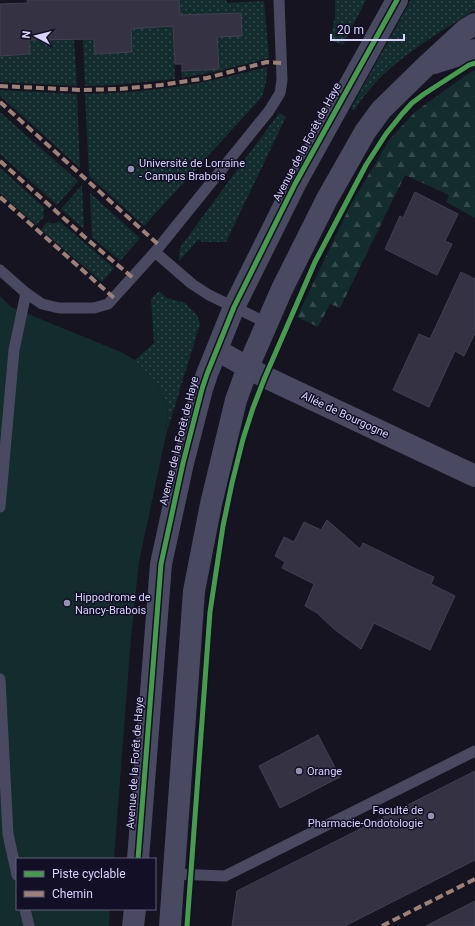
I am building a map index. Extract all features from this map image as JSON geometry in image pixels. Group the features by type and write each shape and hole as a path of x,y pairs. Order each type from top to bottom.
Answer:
{"street":[{"name":"Avenue de la Forêt de Haye","path":"138,858 161,564 188,442 207,374 234,307 294,184 397,0"},
{"path":"170,926 194,591 211,504 234,406 248,367 282,289 317,218 365,132 381,110 465,30 475,24"},
{"path":"426,66 475,50"},
{"name":"Allée de Bourgogne","path":"216,350 274,381 475,476"},
{"path":"133,926 135,910"}],"lane":[{"path":"0,270 26,293 42,304 59,308 94,308 108,304 155,252 269,111 280,93 282,63 279,0"},
{"path":"155,252 192,284 209,295 267,323"},
{"path":"0,507 14,350 26,293"},
{"path":"0,679 8,834 16,870"},
{"path":"174,874 225,876 475,750"},
{"path":"25,910 28,926"}],"green space":[{"path":"81,0 92,0 95,54 132,52 131,29 166,27 173,20 175,79 115,85 85,86"},
{"path":"179,0 226,0 227,3 264,1 269,58 219,71 182,78 181,70 219,69 218,47 181,48 180,30 242,36 241,13 204,14 180,23"},
{"path":"335,0 366,0 343,45 330,40 335,17"},
{"path":"411,0 475,0 475,10 425,42 393,66 365,95 354,111 351,108"},
{"path":"72,8 77,86 0,82 0,56 30,54 29,34 49,40 61,40 61,27"},
{"path":"267,67 266,83 261,98 144,226 89,176 85,94 133,92 172,88 220,79"},
{"path":"475,70 475,218 446,202 449,195 405,175 340,308 330,304 318,327 297,317 351,204 390,139 415,112"},
{"path":"0,90 77,94 80,168 0,96"},
{"path":"0,112 78,181 57,205 0,154"},
{"path":"279,113 286,117 226,242 202,242 199,239 179,261 181,246"},
{"path":"0,168 45,208 43,211 44,217 36,225 0,193"},
{"path":"82,185 84,229 61,209"},
{"path":"90,193 140,238 120,261 92,237"},
{"path":"59,221 114,268 102,282 41,230 47,222 56,223"},
{"path":"159,291 167,298 185,303 197,315 200,324 166,435 168,408 158,384 135,360 154,343 151,299"},
{"name":"Hippodrome de Nancy-Brabois","path":"0,296 11,307 121,352 135,360 158,384 168,408 166,435 139,562 131,638 114,858 16,858 16,910 110,910 109,926 0,926"}],"building":[{"path":"27,0 179,0 180,15 241,13 242,36 217,37 219,69 182,71 182,64 175,64 173,26 131,29 132,52 95,54 94,39 29,40 30,54 0,56 0,4 28,3"},
{"path":"415,192 458,214 445,241 452,244 437,275 385,249 400,216 403,218"},
{"path":"461,272 475,279 475,333 464,356 455,351 429,407 393,390 419,334 430,339"},
{"path":"327,520 360,549 363,543 434,577 431,584 455,596 430,650 374,623 361,649 334,629 317,613 305,606 314,584 282,568 285,562 275,556 284,537 294,542 304,522 321,530"},
{"name":"Orange","path":"318,735 340,777 280,808 259,766"},
{"name":"Faculté de Pharmacie-Ondotologie","path":"475,771 475,860 345,926 232,926 237,891"},
{"path":"475,901 475,926 426,926"}],"marked path":[{"path":"0,86 81,90 120,89 207,78 267,62 282,63"},
{"path":"0,102 160,246"},
{"path":"0,161 133,278"},
{"path":"0,197 114,298"},
{"path":"382,926 475,879"}],"cycle path":[{"path":"138,858 161,564 183,463 202,389 234,307 295,184 397,0"},
{"path":"187,926 210,612 223,526 232,483 243,439 253,408 315,262 366,165 386,134 412,103 469,65 475,63"}],"place":[{"name":"Université de Lorraine - Campus Brabois","path":"131,169"},
{"name":"Hippodrome de Nancy-Brabois","path":"67,603"},
{"name":"Orange","path":"299,771"},
{"name":"Faculté de Pharmacie-Ondotologie","path":"431,816"}]}
